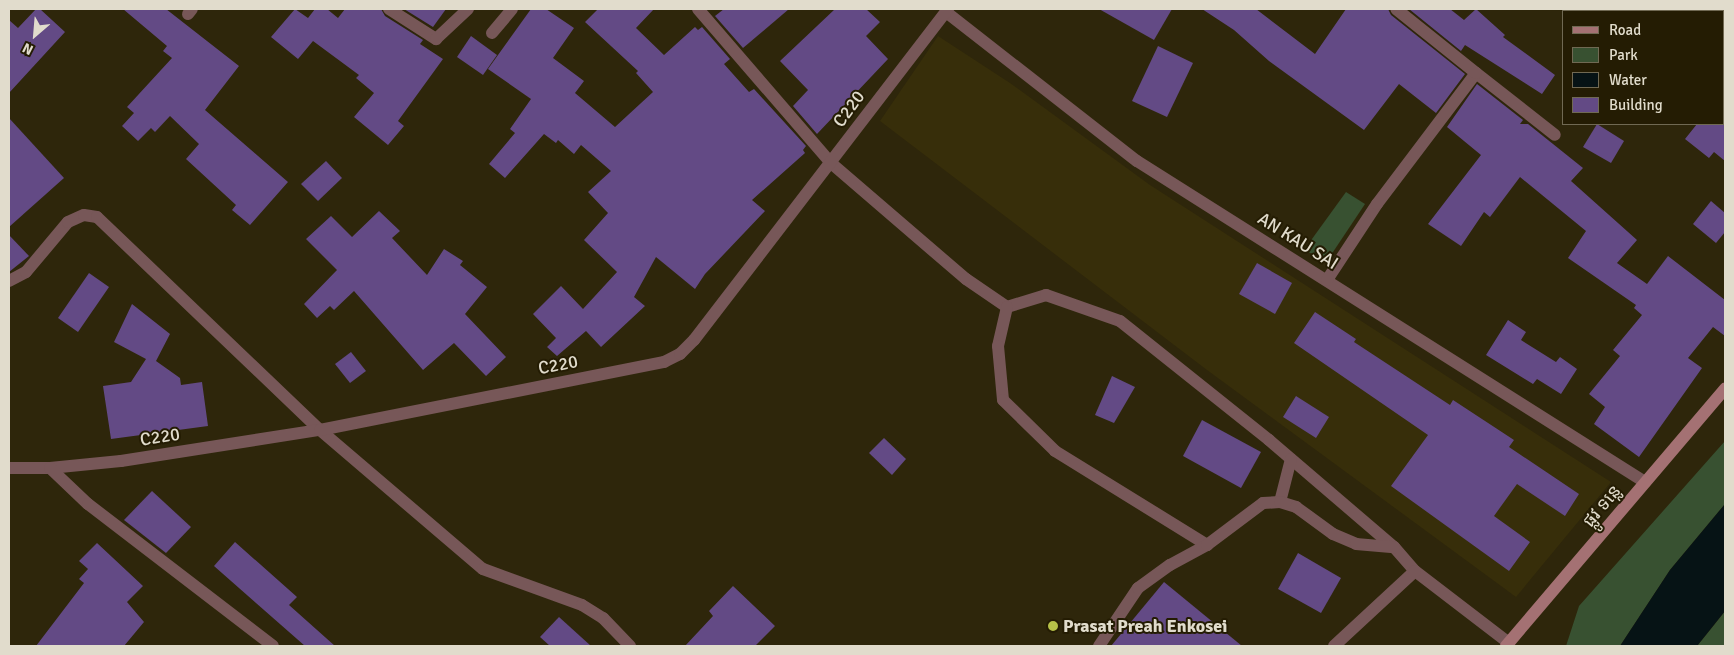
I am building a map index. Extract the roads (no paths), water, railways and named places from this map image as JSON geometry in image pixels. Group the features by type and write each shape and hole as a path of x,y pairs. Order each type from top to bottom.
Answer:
{"street":[{"path":"388,9 431,39 436,39 468,9"},
{"path":"492,33 512,9"},
{"path":"698,9 831,163 966,279 1007,307"},
{"path":"1396,9 1555,135"},
{"name":"C220","path":"9,468 50,468 121,461 320,430 664,362 680,354 694,340 831,163 918,44 947,10"},
{"name":"AN KAU SAI","path":"947,10 1137,160 1645,482"},
{"path":"1327,280 1377,204 1476,73"},
{"path":"9,281 26,272 68,222 84,215 97,217 320,430 483,569 582,605 603,618 630,646"},
{"path":"1007,307 1046,296 1120,321 1290,459 1394,547 1415,571 1509,645"},
{"path":"1007,307 998,346 1003,400 1055,451 1207,544"},
{"name":"ផ្លូវ ទន្លេ","path":"1509,645 1725,389"},
{"path":"1280,502 1290,459"},
{"path":"50,468 88,504 273,646"},
{"path":"1099,646 1138,588 1170,565 1207,544 1263,503 1280,502 1296,507 1334,534 1356,544 1394,547"},
{"path":"1334,646 1415,571"}],"water":[{"path":"1725,504 1725,611 1697,646 1620,646 1670,570"}],"place":[{"name":"Prasat Preah Enkosei","path":"1053,626"}]}
